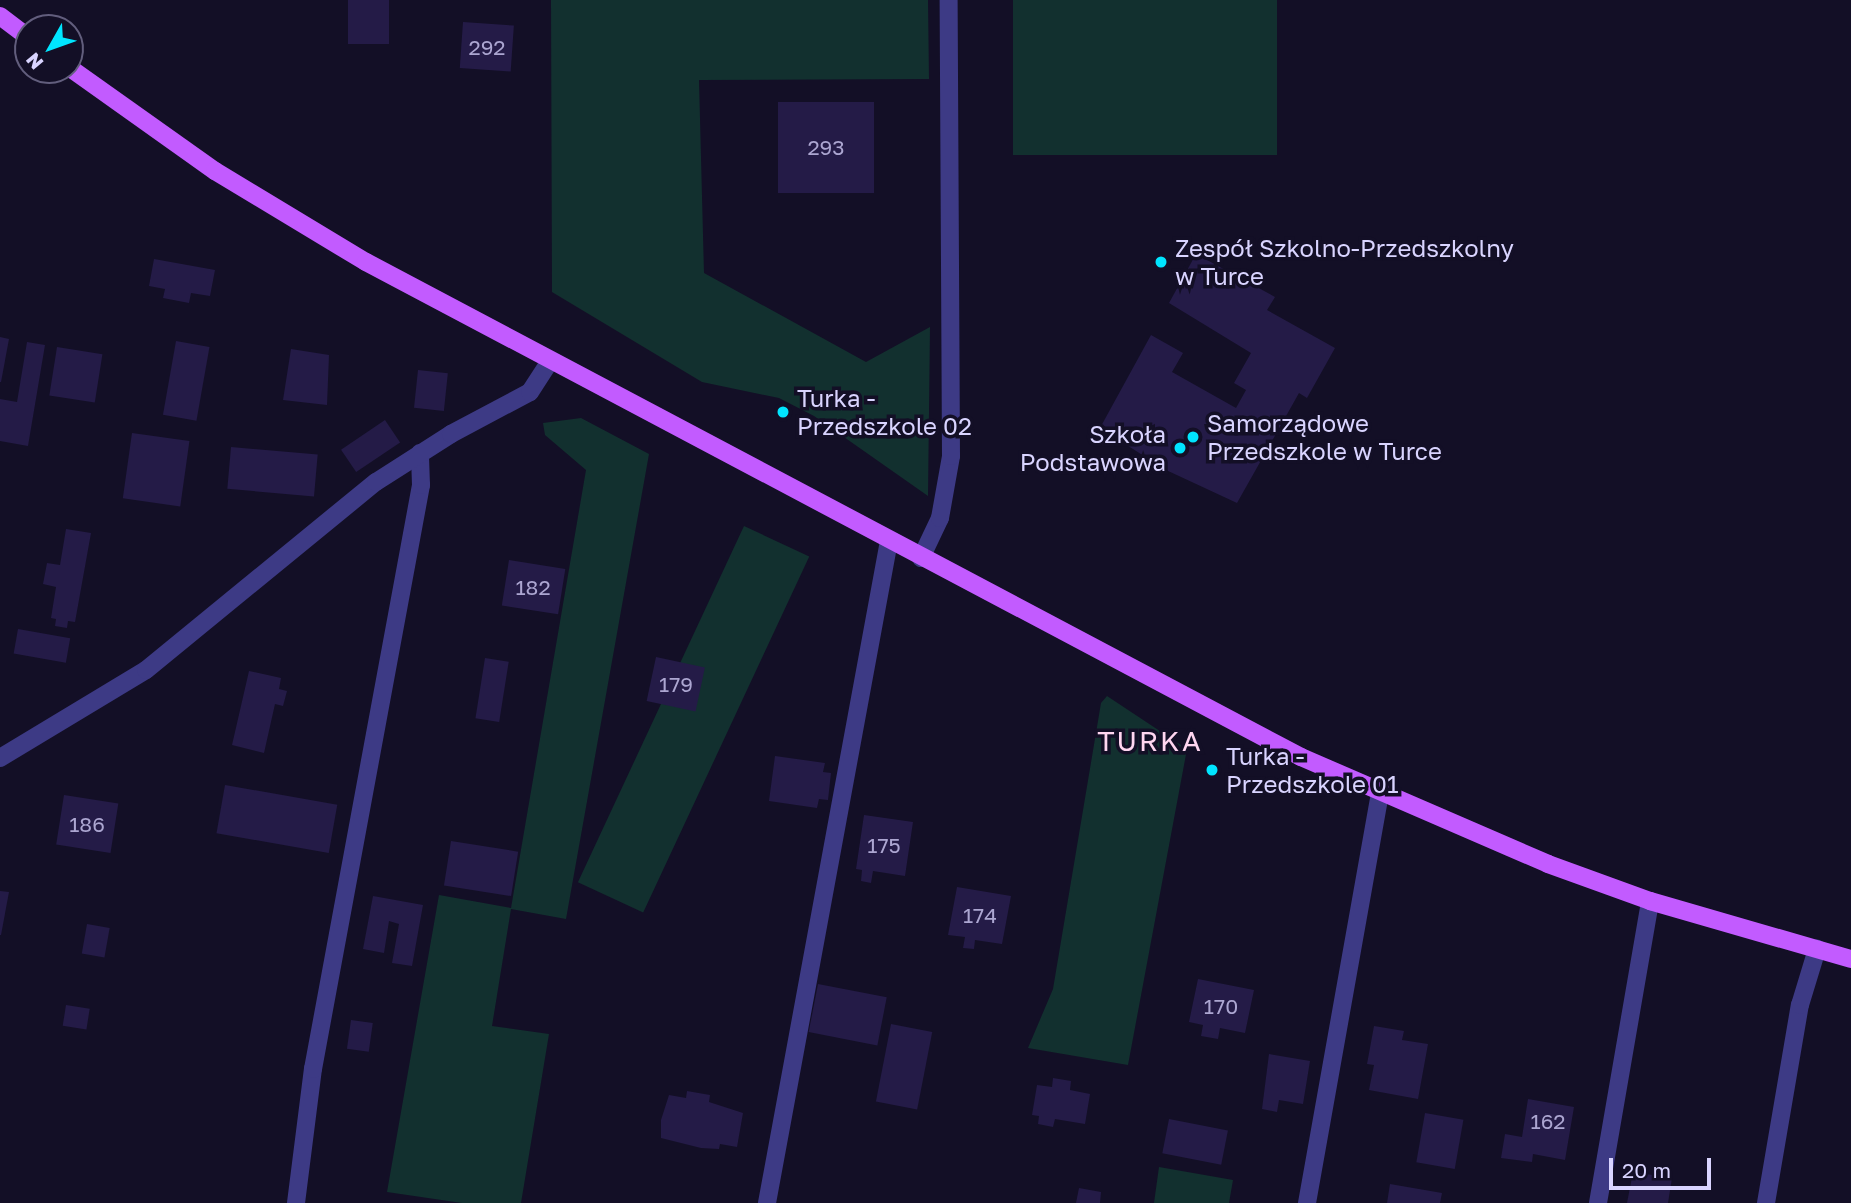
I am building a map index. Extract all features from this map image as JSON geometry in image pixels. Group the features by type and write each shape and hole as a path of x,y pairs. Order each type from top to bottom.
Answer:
{"main road":[{"path":"84,78 182,149 311,231 921,558 1380,794 1650,901 1851,959"}],"street":[{"path":"921,558 940,518 951,456 949,0"},
{"path":"0,758 146,670 286,551 420,453 530,391 550,361"},
{"path":"296,1203 313,1069 421,485 420,453"},
{"path":"767,1203 889,541"},
{"path":"1307,1203 1380,794"},
{"path":"1598,1203 1650,901"},
{"path":"1766,1203 1800,1005 1817,949"}],"green space":[{"path":"551,0 928,0 929,79 699,80 704,273 866,362 930,327 928,496 814,416 779,398 702,382 552,292"},
{"path":"1013,0 1277,0 1277,155 1013,155"},
{"path":"581,418 649,454 566,919 511,909 492,1026 549,1034 521,1203 462,1203 387,1192 439,895 511,908 586,470 545,435 543,423"},
{"path":"744,526 809,556 643,913 578,882"},
{"path":"1107,696 1187,749 1128,1065 1028,1048 1053,989 1101,703"},
{"path":"1159,1167 1233,1180 1229,1203 1154,1203"}],"building":[{"path":"348,0 389,0 389,44 348,44"},
{"path":"463,22 514,26 511,71 460,68"},
{"path":"778,102 874,102 874,193 778,193"},
{"path":"1196,254 1275,297 1267,310 1335,348 1307,398 1299,393 1237,503 1166,470 1100,428 1151,335 1183,353 1172,372 1236,408 1246,390 1234,383 1251,353 1169,303"},
{"path":"154,259 215,270 210,296 191,293 189,303 163,298 165,289 149,286"},
{"path":"0,337 9,339 1,382 0,382"},
{"path":"176,341 209,347 196,421 163,415"},
{"path":"27,342 45,345 28,446 0,441 0,399 17,402"},
{"path":"57,347 102,354 95,403 49,395"},
{"path":"291,349 329,355 327,405 283,400"},
{"path":"418,370 448,373 444,411 414,408"},
{"path":"385,420 400,442 356,472 341,450"},
{"path":"132,433 189,441 180,506 123,498"},
{"path":"231,447 318,455 314,496 227,489"},
{"path":"66,529 91,533 75,622 68,621 67,628 55,626 56,619 51,618 56,587 43,584 47,563 60,565"},
{"path":"509,560 565,569 558,614 502,605"},
{"path":"18,629 70,638 66,663 14,654"},
{"path":"656,657 705,667 696,711 647,701"},
{"path":"485,658 509,662 499,722 475,718"},
{"path":"249,671 281,678 279,689 287,691 283,706 275,704 264,753 232,745"},
{"path":"775,756 825,763 823,772 831,773 828,800 819,799 817,808 769,801"},
{"path":"225,785 337,805 329,853 216,833"},
{"path":"64,795 118,804 111,853 56,844"},
{"path":"864,815 913,822 905,876 873,871 871,883 861,881 862,870 856,869"},
{"path":"451,841 518,852 511,896 444,885"},
{"path":"957,887 1011,896 1002,944 975,940 974,949 963,948 965,937 948,935"},
{"path":"0,891 9,892 1,935 0,935"},
{"path":"373,896 423,905 412,966 392,963 399,924 389,921 384,953 363,949"},
{"path":"87,924 110,928 104,958 82,954"},
{"path":"1198,979 1254,990 1245,1033 1220,1028 1218,1039 1201,1036 1203,1025 1189,1022"},
{"path":"818,984 887,997 877,1045 809,1032"},
{"path":"66,1005 90,1009 86,1029 63,1026"},
{"path":"351,1020 373,1023 369,1052 347,1049"},
{"path":"891,1024 932,1032 917,1110 876,1102"},
{"path":"1374,1026 1404,1031 1402,1040 1428,1044 1418,1099 1369,1090 1374,1065 1367,1064"},
{"path":"1269,1054 1310,1061 1303,1104 1279,1100 1277,1112 1262,1109"},
{"path":"1053,1078 1071,1081 1070,1090 1090,1094 1085,1124 1055,1119 1053,1127 1038,1124 1039,1116 1032,1115 1037,1085 1052,1087"},
{"path":"687,1091 710,1095 709,1102 743,1113 737,1147 720,1144 719,1149 701,1148 661,1138 661,1120 669,1095 686,1098"},
{"path":"1528,1099 1574,1107 1565,1160 1533,1154 1532,1162 1501,1158 1505,1134 1522,1137"},
{"path":"1425,1113 1463,1120 1455,1169 1416,1162"},
{"path":"1169,1119 1228,1130 1221,1165 1162,1153"},
{"path":"1633,1172 1672,1178 1668,1203 1627,1203"},
{"path":"1390,1184 1442,1193 1440,1203 1387,1203"},
{"path":"1079,1188 1101,1192 1100,1203 1076,1203"}],"place":[{"name":"Zespół Szkolno-Przedszkolny w Turce","path":"1161,262"},
{"name":"Turka - Przedszkole 02","path":"783,412"},
{"name":"Samorządowe Przedszkole w Turce","path":"1193,437"},
{"name":"Szkoła Podstawowa","path":"1180,448"},
{"name":"Turka - Przedszkole 01","path":"1212,770"}],"district":[{"name":"TURKA","path":"1150,741"}]}
